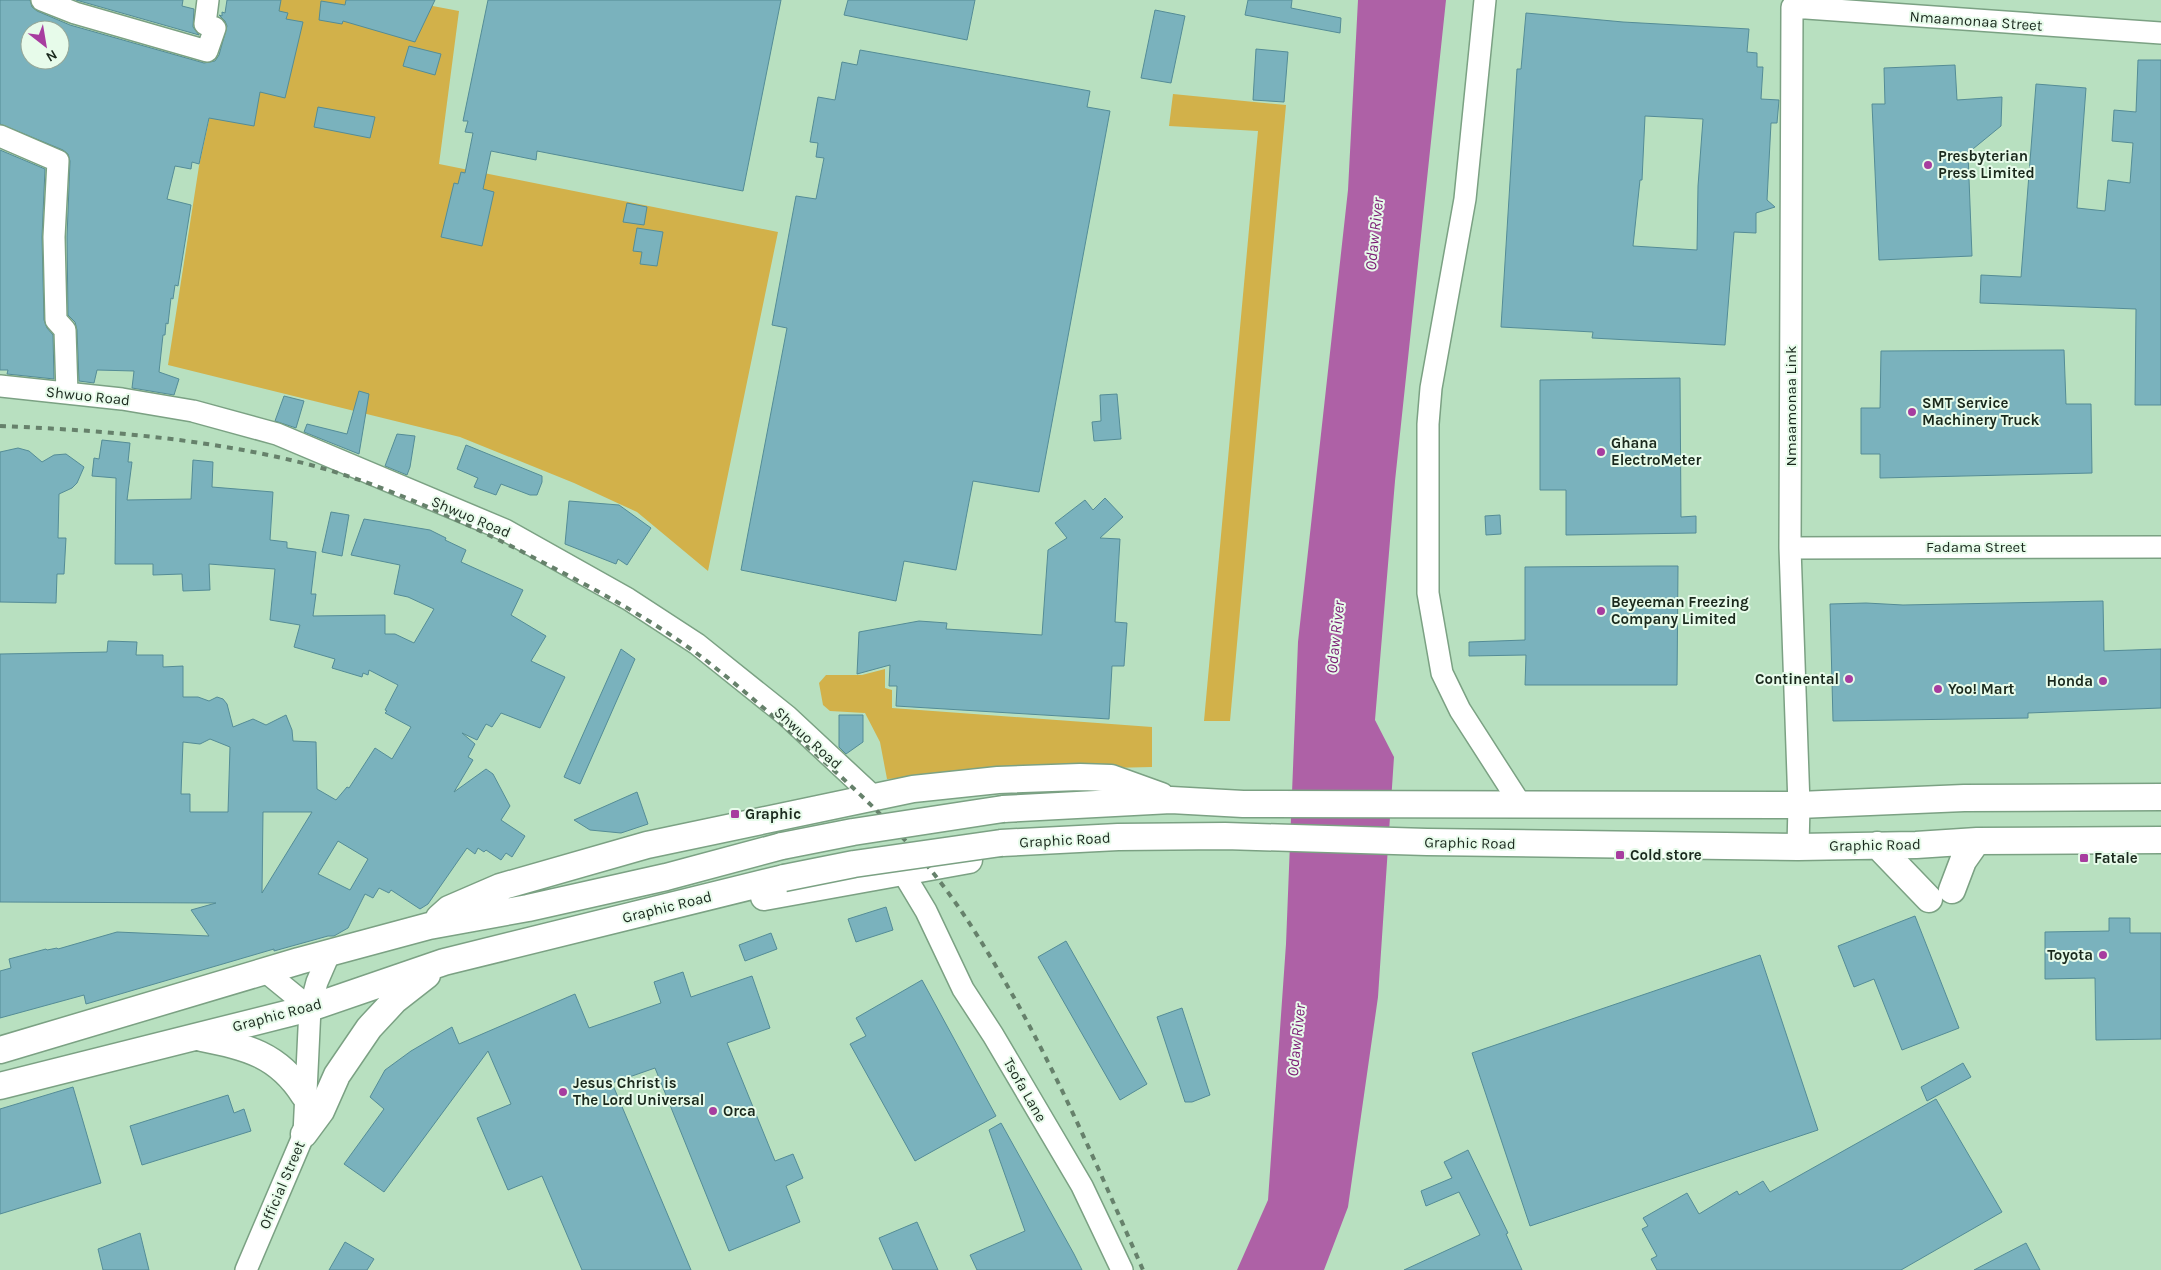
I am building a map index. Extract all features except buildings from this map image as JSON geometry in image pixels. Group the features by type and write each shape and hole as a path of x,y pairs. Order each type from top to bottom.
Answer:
{"main road":[{"path":"429,926 449,909 500,887 647,846 913,790 998,780 1080,777 1111,778 1171,800"},
{"name":"Graphic Road","path":"0,1050 330,952 429,926 528,908 666,878 782,846 874,829 1003,810 1171,800 1243,804 1800,805 1964,798 2161,797"},
{"name":"Graphic Road","path":"0,1086 310,1008 444,962 784,878 854,864 1001,843 1118,837 1225,836 1427,842 1798,847 1977,841 2161,840"},
{"path":"510,946 551,950 643,931 738,902 1032,847 1118,837"},
{"path":"1877,845 1940,894 1977,841"},
{"path":"304,1134 320,1111 337,1075 379,1016 395,1000 444,962"},
{"path":"194,1036 234,1045 261,1054 284,1070 304,1095"}],"street":[{"path":"42,0 75,13 207,51 215,28 205,24 207,2"},
{"path":"1484,0 1465,199 1431,388 1428,424 1428,593 1442,673 1460,710 1521,805"},
{"name":"Nmaamonaa Street","path":"1792,7 2161,34"},
{"name":"Nmaamonaa Link","path":"1792,7 1790,548 1800,805 1798,847"},
{"path":"0,136 58,161 54,237 56,320 66,330 67,393"},
{"name":"Shwuo Road","path":"0,386 122,399 194,411 277,434 505,530 628,598 697,644 786,716 874,797"},
{"name":"Fadama Street","path":"1790,548 2161,547"},
{"name":"Tsofa Lane","path":"902,871 926,911 963,989 994,1035 1082,1186 1122,1270"},
{"name":"Official Street","path":"246,1270 304,1134 304,1095 310,1008 317,982 330,952"},
{"path":"266,972 310,1008"}],"shaded area":[{"path":"235,0 401,0 459,11 439,164 778,232 708,571 637,512 574,483 460,437 168,365 199,166"},
{"path":"1173,94 1286,105 1230,721 1204,721 1258,131 1169,126"},
{"path":"885,669 885,688 892,690 892,708 1152,727 1152,767 1026,770 887,779 880,742 865,713 830,711 823,705 819,683 826,675 862,675"}],"water":[{"name":"Odaw River","path":"1358,0 1446,0 1395,481 1375,720 1394,757 1378,997 1348,1207 1324,1270 1237,1270 1268,1200 1286,944 1298,642 1348,190"}],"railway":[{"path":"0,426 148,436 222,446 295,461 354,478 439,512 521,551 635,613 699,655 769,713 865,799 916,852 947,891 983,945 1034,1034 1082,1134 1143,1270"}],"place":[{"name":"Presbyterian Press Limited","path":"1928,165"},
{"name":"SMT Service Machinery Truck","path":"1912,412"},
{"name":"Ghana ElectroMeter","path":"1601,452"},
{"name":"Beyeeman Freezing Company Limited","path":"1601,611"},
{"name":"Continental","path":"1849,679"},
{"name":"Honda","path":"2103,681"},
{"name":"Yoo! Mart","path":"1938,689"},
{"name":"Graphic","path":"735,814"},
{"name":"Cold store","path":"1620,855"},
{"name":"Fatale","path":"2084,858"},
{"name":"Toyota","path":"2103,955"},
{"name":"Jesus Christ is The Lord Universal","path":"563,1092"},
{"name":"Orca","path":"713,1111"}]}
